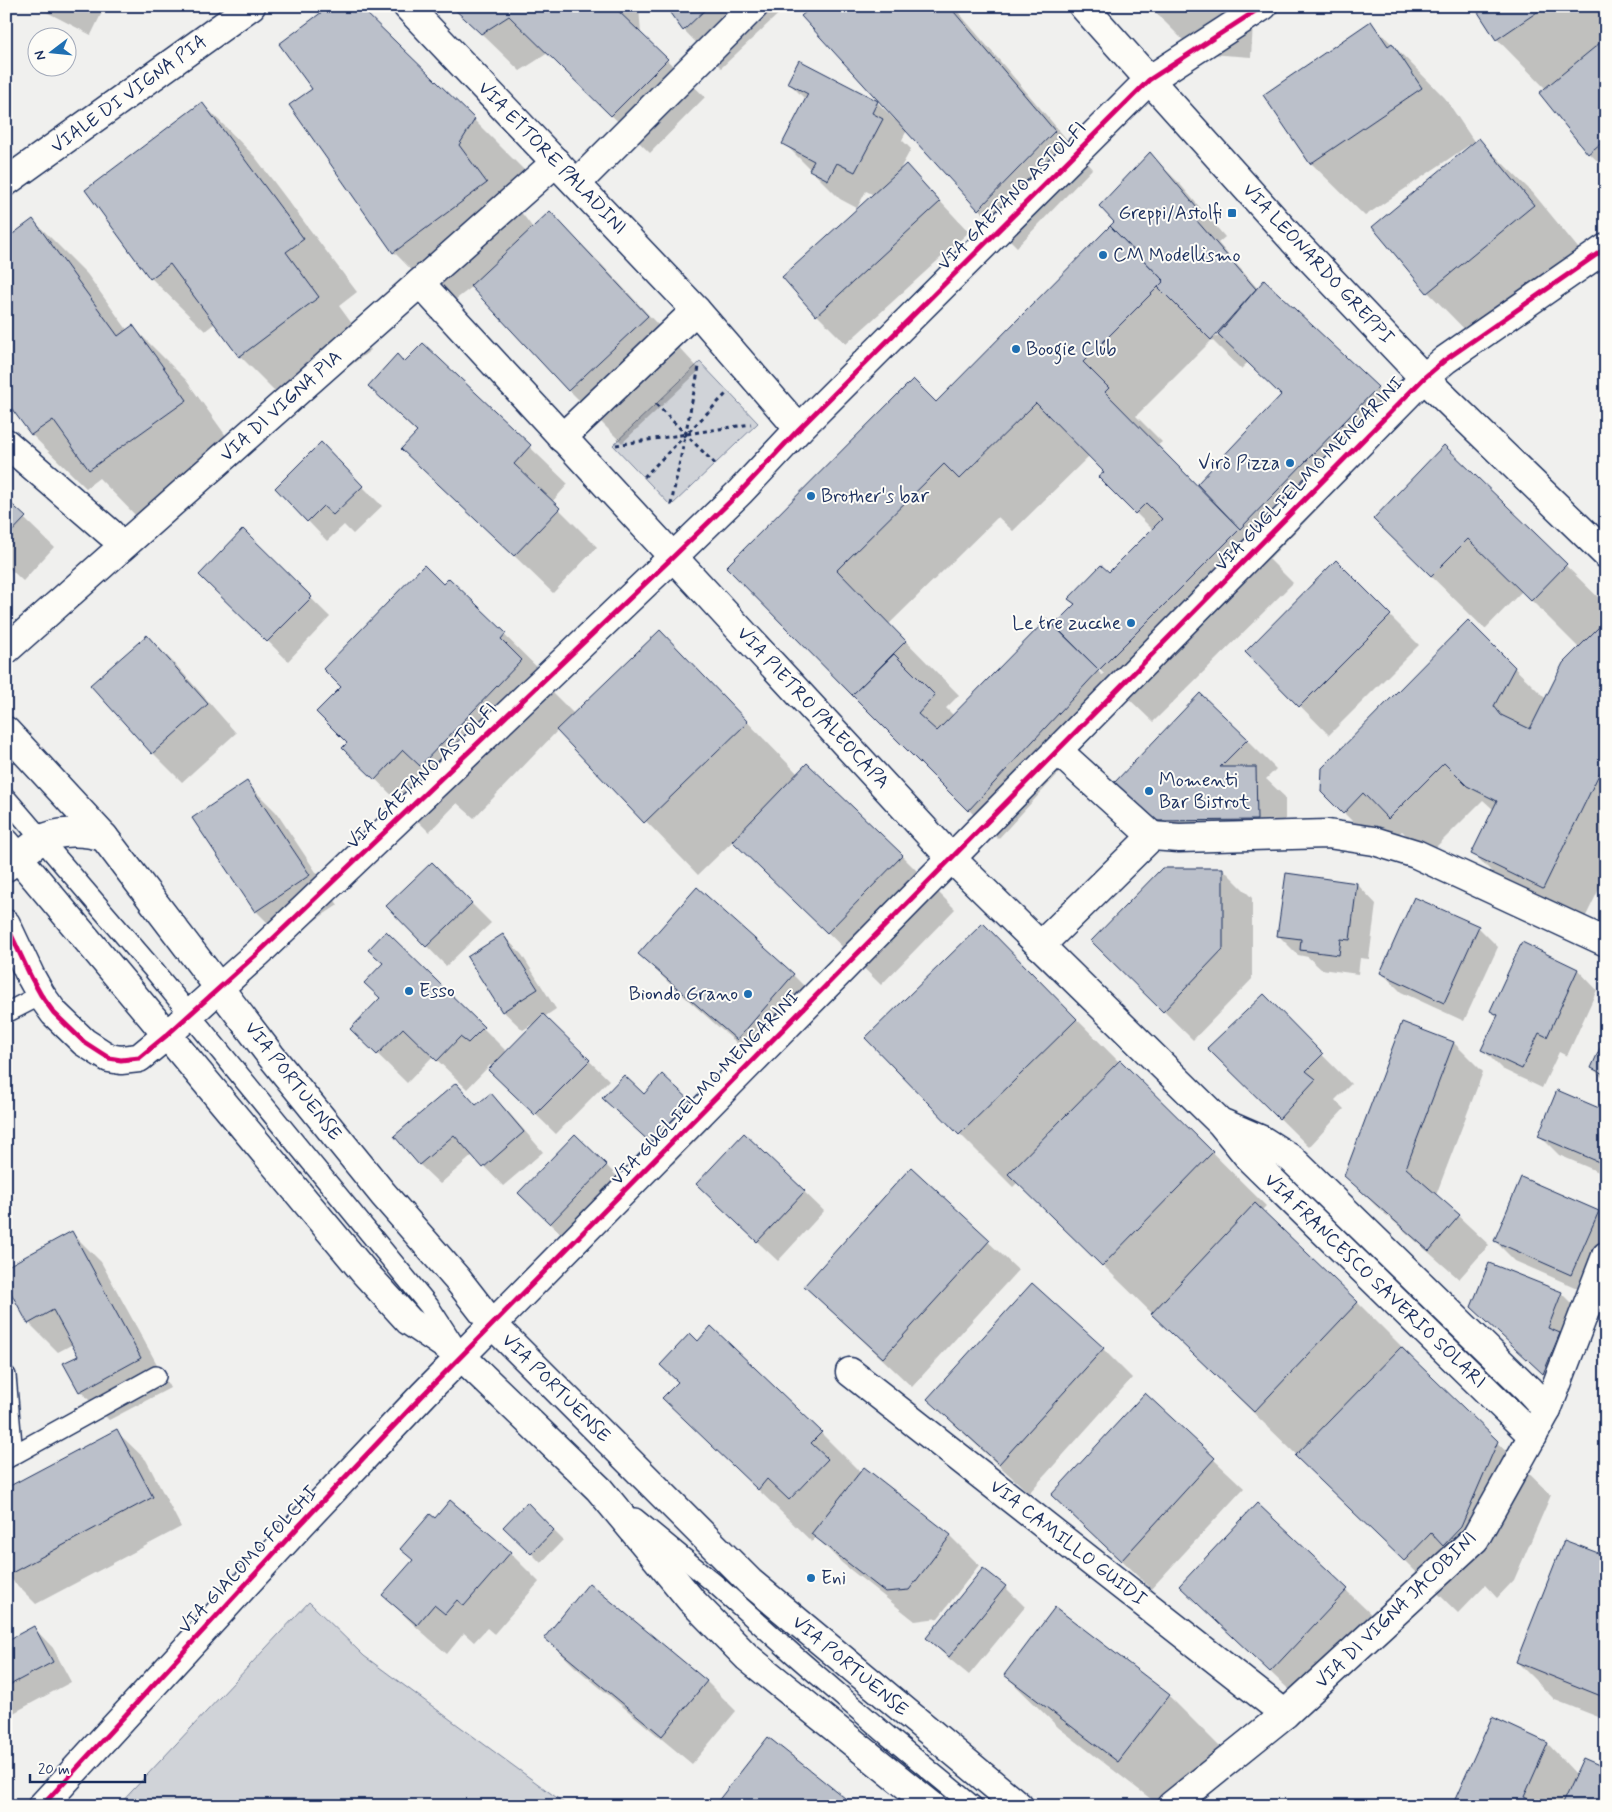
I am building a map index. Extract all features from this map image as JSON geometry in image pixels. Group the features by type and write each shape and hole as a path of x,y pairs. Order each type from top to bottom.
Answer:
{"street":[{"name":"VIALE DI VIGNA PIA","path":"6,182 251,6"},
{"name":"VIA ETTORE PALADINI","path":"407,6 696,310 799,429"},
{"path":"576,183 754,6"},
{"name":"VIA LEONARDO GREPPI","path":"1083,6 1293,240 1424,378 1606,554"},
{"name":"VIA GAETANO ASTOLFI","path":"190,1014 220,988 740,492 799,429 1149,80 1263,6"},
{"name":"VIA DI VIGNA PIA","path":"6,650 556,162"},
{"name":"VIA GUGLIELMO MENGARINI","path":"478,1340 1424,378 1445,360 1606,248"},
{"name":"VIA PIETRO PALEOCAPA","path":"420,283 951,858 1040,946"},
{"path":"562,438 696,310"},
{"path":"6,443 110,533"},
{"name":"VIA PORTUENSE","path":"6,731 104,837 277,1064 383,1194 458,1280 478,1340 691,1600 747,1657 932,1806"},
{"path":"1058,751 1152,836 1179,838 1328,834 1374,841 1416,854 1606,942"},
{"name":"VIA PORTUENSE","path":"104,837 70,832 43,839 10,856 168,1034 371,1280 409,1321 478,1340 750,1582 1019,1806"},
{"path":"1040,946 1152,836"},
{"path":"6,924 40,995 54,1013 79,1037 109,1058 121,1060 139,1058 190,1014"},
{"name":"VIA FRANCESCO SAVERIO SOLARI","path":"1040,946 1221,1123 1251,1160 1533,1436"},
{"name":"VIA FRANCESCO SAVERIO SOLARI","path":"1221,1123 1262,1140 1292,1159 1528,1389 1547,1410"},
{"name":"VIA DI VIGNA JACOBINI","path":"1171,1806 1285,1714 1475,1539 1547,1410 1606,1256"},
{"name":"VIA GIACOMO FOLCHI","path":"42,1806 300,1525 478,1340"},
{"name":"VIA CAMILLO GUIDI","path":"850,1372 1285,1714"}],"lane":[{"name":"VIA PORTUENSE","path":"6,798 43,839 190,1014 429,1306 478,1340"},
{"path":"6,1013 40,995"},
{"path":"6,1376 10,1457 156,1376"},
{"name":"VIA PORTUENSE","path":"599,1489 714,1583 888,1736 973,1806"}],"path":[{"path":"671,506 700,362"},
{"path":"644,478 728,392"},
{"path":"656,404 715,464"},
{"path":"613,445 758,423"}],"shaded area":[{"path":"700,362 758,423 671,506 613,445"},
{"path":"309,1602 364,1656 568,1806 118,1806"}],"building":[{"path":"330,6 359,6 475,119 459,145 487,183 393,253 289,105 312,89 279,44"},
{"path":"451,6 613,6 668,59 611,116 509,16 481,34"},
{"path":"665,6 709,6 683,31"},
{"path":"813,6 949,6 1055,131 978,210 801,16"},
{"path":"1474,6 1546,6 1496,40"},
{"path":"1371,21 1388,46 1392,43 1422,88 1310,164 1263,95"},
{"path":"1606,38 1606,139 1588,154 1539,93"},
{"path":"799,60 878,101 872,113 883,119 855,172 837,163 828,180 809,170 814,161 782,144 808,94 787,83"},
{"path":"202,102 304,239 286,252 319,297 239,357 170,264 150,279 85,190"},
{"path":"1479,138 1534,205 1427,293 1372,227"},
{"path":"1150,152 1197,208 1190,213 1256,289 1211,340 1158,287 1164,281 1110,226 1114,222 1099,206"},
{"path":"906,164 940,202 816,316 782,277"},
{"path":"550,211 648,316 568,391 470,286"},
{"path":"33,219 118,336 133,325 187,400 89,470 53,420 31,435 6,401 6,239"},
{"path":"1110,226 1164,281 1083,362 1109,388 1105,392 1240,529 1099,670 1054,625 1075,604 1068,599 1101,565 1109,572 1162,519 1146,503 1135,514 1098,477 1104,472 1036,403 959,479 944,464 837,570 906,641 852,695 726,567 913,379 936,402"},
{"path":"1264,280 1378,387 1240,529 1197,484 1281,395 1218,334"},
{"path":"423,343 531,445 514,464 560,508 514,556 401,449 417,432 368,386 397,354 404,362"},
{"path":"321,442 363,486 333,515 323,506 307,522 275,488"},
{"path":"1444,445 1567,564 1531,601 1468,539 1431,576 1373,519"},
{"path":"6,499 26,517 6,538"},
{"path":"243,529 312,597 267,642 199,575"},
{"path":"1336,560 1391,615 1299,707 1245,652"},
{"path":"424,565 443,584 449,578 506,633 501,639 522,660 420,766 403,750 375,780 342,748 347,743 316,712 341,687 323,669"},
{"path":"1047,619 1099,670 968,811 852,695 894,654 935,695 918,714 937,731"},
{"path":"1468,620 1515,667 1494,706 1501,715 1530,729 1563,663 1606,620 1606,760 1543,889 1471,854 1497,801 1467,786 1444,763 1388,819 1363,793 1343,814 1321,792 1322,768"},
{"path":"660,630 748,722 644,823 556,730"},
{"path":"147,635 208,704 152,754 90,685"},
{"path":"1200,693 1248,739 1220,767 1256,767 1257,820 1154,821 1114,783"},
{"path":"807,763 903,855 827,933 732,841"},
{"path":"247,781 310,875 255,912 192,818"},
{"path":"432,862 472,903 426,947 386,906"},
{"path":"1162,868 1223,868 1223,949 1163,1012 1091,941"},
{"path":"1286,873 1357,883 1350,940 1341,939 1339,955 1300,950 1301,939 1277,936"},
{"path":"697,887 794,974 737,1040 638,954"},
{"path":"1414,897 1479,926 1444,1003 1380,973"},
{"path":"983,923 1077,1019 959,1135 865,1038"},
{"name":"Esso","path":"386,931 484,1027 468,1043 460,1037 437,1061 403,1028 377,1055 350,1029 380,998 364,983 383,963 368,950"},
{"path":"503,934 538,989 502,1012 467,957"},
{"path":"1522,942 1578,969 1547,1037 1539,1033 1522,1069 1481,1050 1498,1015 1490,1011"},
{"path":"1264,994 1323,1054 1306,1071 1316,1079 1279,1119 1207,1048"},
{"path":"543,1014 590,1060 535,1115 488,1070"},
{"path":"1402,1022 1454,1042 1406,1168 1460,1215 1429,1251 1344,1176"},
{"path":"1606,1035 1606,1075 1591,1068"},
{"path":"1120,1060 1213,1152 1102,1266 1008,1174"},
{"path":"662,1074 693,1103 653,1145 602,1098 624,1075 644,1094"},
{"path":"456,1083 476,1105 491,1093 524,1132 483,1168 454,1135 419,1165 394,1136"},
{"path":"1557,1090 1606,1111 1606,1165 1538,1136"},
{"path":"744,1133 805,1191 757,1242 696,1184"},
{"path":"575,1134 607,1165 550,1224 518,1193"},
{"path":"911,1167 990,1240 883,1358 804,1286"},
{"path":"1521,1177 1599,1211 1571,1275 1494,1241"},
{"path":"1255,1203 1358,1302 1254,1412 1151,1314"},
{"path":"72,1231 141,1358 79,1392 63,1363 78,1356 53,1310 28,1324 6,1284 6,1267"},
{"path":"1489,1263 1562,1292 1548,1328 1560,1333 1543,1374 1471,1307"},
{"path":"1032,1283 1104,1348 999,1464 927,1399"},
{"path":"711,1326 822,1432 811,1443 828,1459 789,1500 767,1479 758,1490 662,1398 678,1382 660,1365 690,1333 698,1341"},
{"path":"1401,1347 1498,1441 1461,1527 1443,1546 1431,1533 1404,1561 1295,1456"},
{"path":"1145,1393 1215,1458 1121,1561 1051,1495"},
{"path":"117,1429 153,1497 6,1576 6,1488"},
{"path":"864,1467 951,1535 909,1590 885,1592 811,1534"},
{"path":"450,1500 511,1552 464,1606 457,1600 445,1614 434,1605 417,1625 382,1595 413,1560 400,1549 430,1514 435,1518"},
{"path":"527,1502 554,1530 531,1554 503,1527"},
{"path":"1257,1503 1348,1589 1270,1672 1179,1586"},
{"path":"1564,1540 1606,1556 1606,1698 1516,1662"},
{"path":"983,1568 1006,1586 949,1657 926,1638"},
{"path":"589,1583 707,1681 662,1736 544,1638"},
{"path":"1055,1607 1170,1695 1118,1762 1004,1675"},
{"path":"34,1626 53,1662 6,1687 6,1641"},
{"path":"1492,1717 1548,1743 1524,1797 1542,1806 1452,1806"},
{"path":"768,1737 855,1806 714,1806"},
{"path":"1583,1758 1606,1768 1606,1806 1561,1806"}],"cycle path":[{"path":"6,924 31,977 54,1013 84,1042 109,1058 121,1060 139,1058 258,953 673,557 740,492 799,429 1149,80 1263,6"},
{"path":"42,1806 300,1525 423,1395 1424,378 1445,360 1606,248"}],"place":[{"name":"Greppi/Astolfi","path":"1232,213"},
{"name":"CM Modellismo","path":"1103,255"},
{"name":"Boogie Club","path":"1016,349"},
{"name":"Virò Pizza","path":"1290,463"},
{"name":"Brother's bar","path":"811,496"},
{"name":"Le tre zucche","path":"1131,623"},
{"name":"Momenti Bar Bistrot","path":"1149,791"},
{"name":"Esso","path":"409,991"},
{"name":"Biondo Grano","path":"748,994"},
{"name":"Eni","path":"811,1578"}]}
